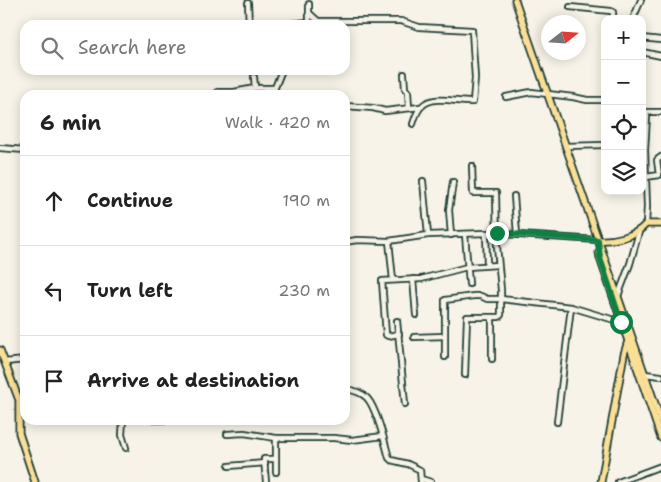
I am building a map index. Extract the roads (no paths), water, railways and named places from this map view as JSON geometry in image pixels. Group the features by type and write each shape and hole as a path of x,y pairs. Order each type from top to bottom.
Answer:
{"main road":[{"path":"516,0 547,95 661,421"},
{"path":"598,242 609,241 639,232 646,224 661,224"},
{"path":"598,242 600,258 661,438"},
{"path":"601,482 628,341"},
{"path":"0,350 19,400 19,433 35,482"}],"street":[{"path":"635,15 641,0"},
{"path":"248,3 249,20"},
{"path":"309,20 310,4"},
{"path":"570,7 611,11 613,15"},
{"path":"309,13 317,20"},
{"path":"350,21 402,21 420,27 472,30 475,78 473,102 435,100 427,102 420,107 385,111 350,106"},
{"path":"646,38 661,40"},
{"path":"646,53 661,56"},
{"path":"404,74 409,108"},
{"path":"249,90 255,88 274,88 280,75"},
{"path":"254,77 255,88"},
{"path":"506,97 525,92 601,100"},
{"path":"413,124 420,107"},
{"path":"646,111 661,112"},
{"path":"646,114 648,207 646,224"},
{"path":"565,146 601,145"},
{"path":"0,148 20,150"},
{"path":"646,177 659,175 657,160 661,157"},
{"path":"465,375 466,318 501,316 496,194 473,193 472,166"},
{"path":"423,181 428,235"},
{"path":"451,235 452,182"},
{"path":"514,196 516,234"},
{"path":"618,296 639,232"},
{"path":"486,233 487,265"},
{"path":"350,241 389,240 428,235 497,233 598,242"},
{"path":"465,234 469,284"},
{"path":"389,240 393,280"},
{"path":"399,334 386,335 382,282 428,277 468,266 498,265"},
{"path":"413,279 416,315"},
{"path":"445,357 444,300 469,296 481,296 487,299 501,298 571,307 621,322"},
{"path":"557,422 571,307"},
{"path":"492,317 492,359"},
{"path":"397,321 405,404"},
{"path":"414,337 445,336"},
{"path":"4,362 20,360"},
{"path":"645,374 661,376"},
{"path":"350,390 366,397 372,406 383,436 388,458 420,470 421,481 431,482"},
{"path":"123,425 122,435 126,448"},
{"path":"227,434 244,433 276,438 334,438 352,440 383,436"},
{"path":"276,438 276,472"},
{"path":"266,482 265,458 276,459"},
{"path":"229,466 265,463"},
{"path":"618,482 661,466"}]}
